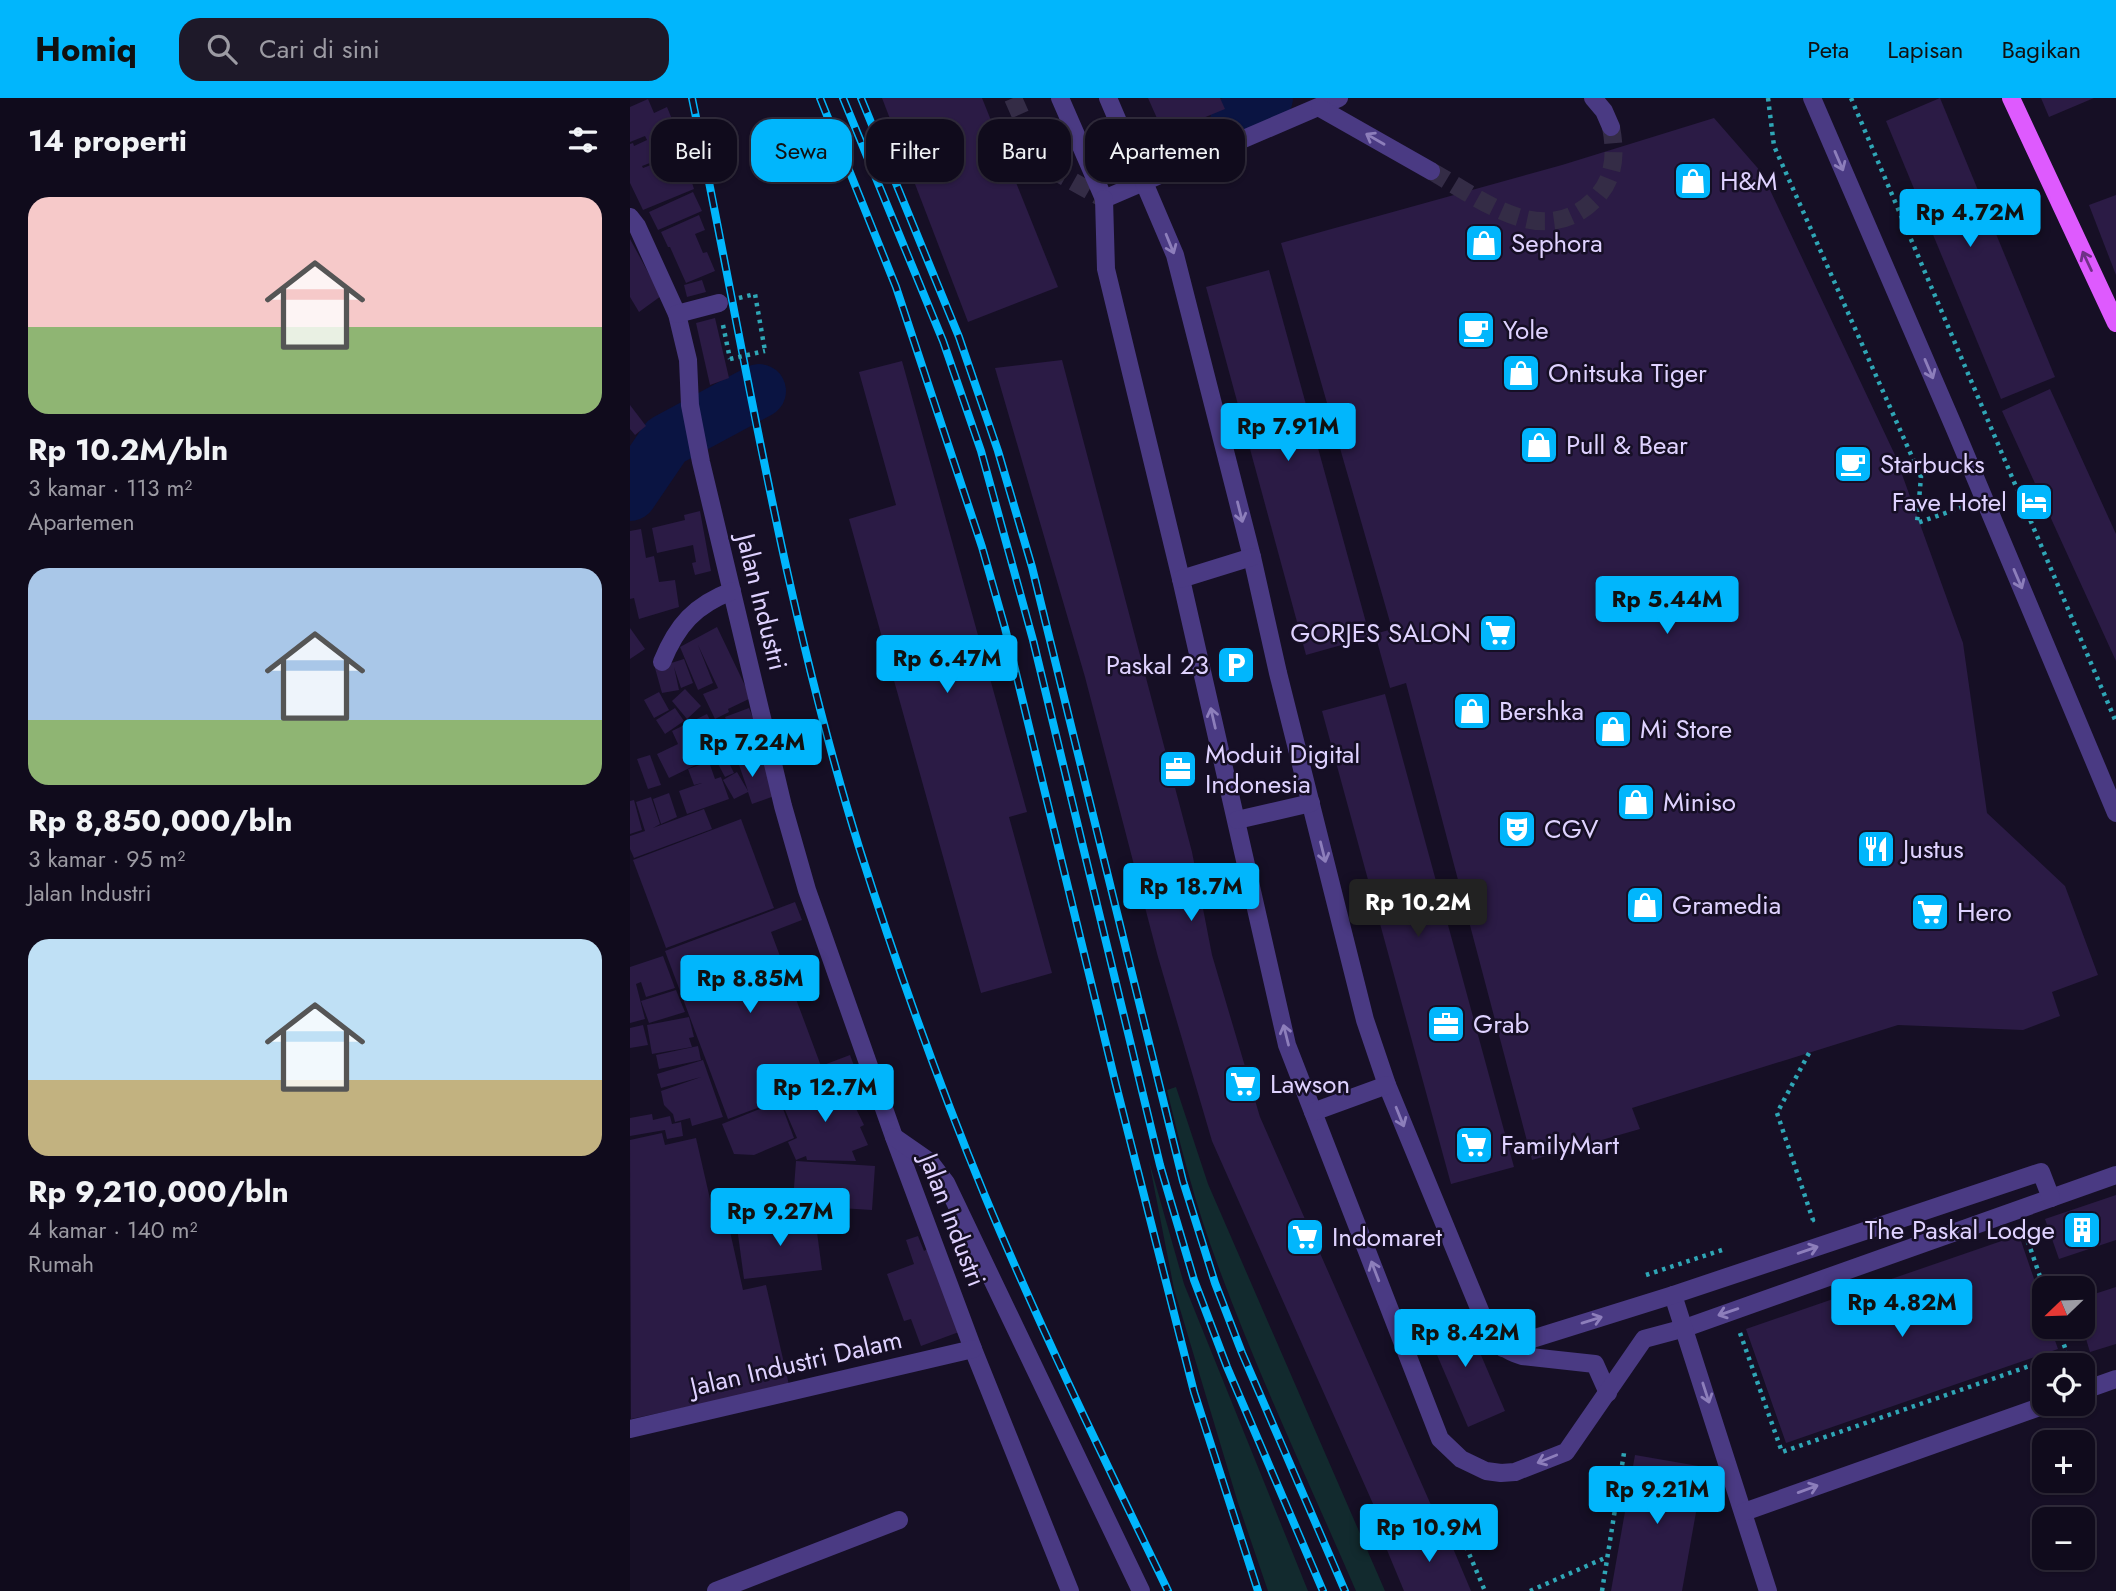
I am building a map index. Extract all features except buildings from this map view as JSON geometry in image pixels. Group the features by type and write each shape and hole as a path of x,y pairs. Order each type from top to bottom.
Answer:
{"main road":[{"path":"2011,98 2116,323"}],"street":[{"path":"1060,98 1104,199 1106,269 1181,579 1287,1045 1440,1439 1449,1450 1467,1463 1486,1471 1515,1472 1566,1452 1644,1339 1685,1328 2116,1175"},
{"path":"1108,98 1117,119"},
{"path":"1245,136 1321,103 1339,98"},
{"path":"1593,98 1604,111 1611,127"},
{"path":"1812,98 1985,499 2116,814"},
{"path":"1321,103 1431,171"},
{"path":"1104,199 1142,182"},
{"path":"1144,182 1175,255 1365,1020 1387,1085 1488,1330 1503,1348 1522,1356 1595,1364 1608,1393"},
{"name":"Jalan Industri","path":"630,217 637,226 677,314 688,360 690,405 701,462 783,806 807,891 973,1349 1070,1591"},
{"path":"677,314 719,303"},
{"path":"1181,579 1252,557"},
{"path":"662,663 671,641 695,610 709,600 732,591"},
{"path":"1237,820 1311,803"},
{"path":"1313,1112 1387,1085"},
{"path":"894,1137 930,1162 946,1183 1141,1591"},
{"path":"1503,1348 1673,1295 2041,1172 2051,1198"},
{"path":"1856,1234 1865,1264"},
{"path":"1673,1295 1768,1591"},
{"name":"Jalan Industri Dalam","path":"630,1429 973,1349"},
{"path":"2095,1386 2116,1379"},
{"path":"1744,1512 2032,1410"},
{"path":"716,1591 899,1520"}],"path":[{"path":"1768,98 1774,146 1921,477 1917,523 2016,488"},
{"path":"1851,98 2116,722"},
{"path":"719,303 730,359 765,351 755,294"},
{"path":"1800,1224 1813,1220 1777,1113 1808,1053"},
{"path":"1639,1278 1726,1249"},
{"path":"1738,1325 1782,1452 2067,1353 2062,1339"},
{"path":"1602,1591 1624,1453"},
{"path":"1456,1523 1485,1591"},
{"path":"1530,1591 1608,1557"}],"green space":[{"path":"1176,1087 1208,1184 1385,1591 1356,1591 1249,1346 1209,1242 1189,1177 1167,1090"},
{"path":"1149,1161 1184,1284 1308,1591 1268,1591 1238,1503 1174,1289"}],"waterway":[{"path":"1240,119 1266,98"},
{"path":"630,494 666,441 759,391"}],"tunnel":[{"path":"1013,98 1042,164 1104,199"},
{"path":"1431,171 1491,206 1513,215 1534,221 1555,220 1576,213 1596,198 1607,182 1612,165 1611,127"}],"railway":[{"path":"692,98 786,568 832,755 859,847 918,1023 985,1196 1051,1346 1168,1591"},
{"path":"820,98 896,287 982,547 1005,628 1194,1392 1258,1591"},
{"path":"843,98 943,341 981,451 1033,640 1160,1165 1194,1280 1227,1367 1323,1591"},
{"path":"861,98 959,337 998,451 1032,567 1183,1181 1215,1283 1242,1353 1345,1591"}],"place":[{"name":"H&M","path":"1693,181"},
{"name":"Sephora","path":"1484,243"},
{"name":"Yole","path":"1476,330"},
{"name":"Onitsuka Tiger","path":"1521,373"},
{"name":"Pull & Bear","path":"1539,445"},
{"name":"Starbucks","path":"1853,464"},
{"name":"Fave Hotel","path":"2034,502"},
{"name":"GORJES SALON","path":"1498,633"},
{"name":"Paskal 23","path":"1236,665"},
{"name":"Bershka","path":"1472,711"},
{"name":"Mi Store","path":"1613,729"},
{"name":"Moduit Digital Indonesia","path":"1178,769"},
{"name":"Miniso","path":"1636,802"},
{"name":"CGV","path":"1517,829"},
{"name":"Justus","path":"1876,849"},
{"name":"Gramedia","path":"1645,905"},
{"name":"Hero","path":"1930,912"},
{"name":"Grab","path":"1446,1024"},
{"name":"Lawson","path":"1243,1084"},
{"name":"FamilyMart","path":"1474,1145"},
{"name":"The Paskal Lodge","path":"2082,1230"},
{"name":"Indomaret","path":"1305,1237"}]}
